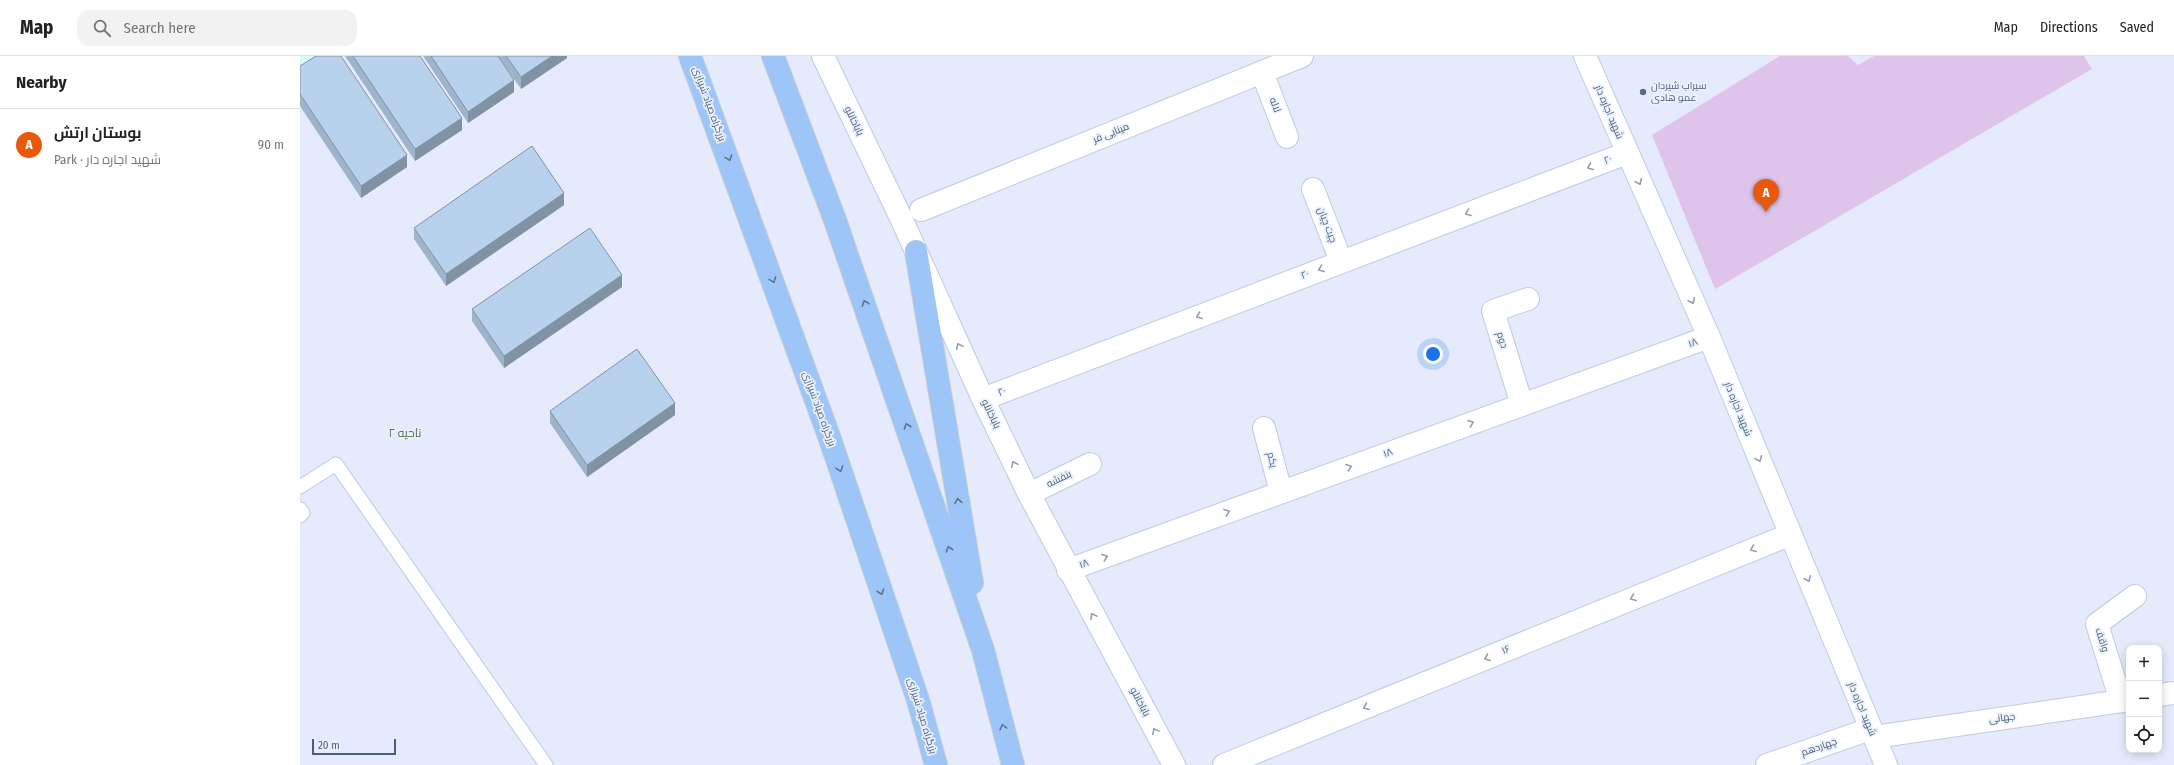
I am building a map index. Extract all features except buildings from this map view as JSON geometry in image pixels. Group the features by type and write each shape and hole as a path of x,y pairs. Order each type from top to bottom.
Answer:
{"highway":[{"name":"بزرگراه صیاد شیرازی","path":"690,56 830,439 918,700 936,765"},
{"path":"773,56 836,220 983,650"},
{"path":"916,251 983,650 1012,765"}],"street":[{"name":"باباخانلو","path":"823,56 1029,494 1068,570 1174,765"},
{"name":"مینایی فر","path":"921,210 1302,56"},
{"name":"شهید اجاره دار","path":"1585,56 1626,153 1709,337 1789,535 1886,765"},
{"name":"لاله","path":"1262,72 1287,137"},
{"name":"۲۰","path":"984,399 1626,153"},
{"name":"چیت چیان","path":"1313,189 1341,261"},
{"name":"دوم","path":"1522,405 1493,311 1528,299"},
{"name":"۱۸","path":"1068,570 1709,337"},
{"name":"یکم","path":"1264,428 1280,492"},
{"name":"بنفشه","path":"1029,494 1090,464"},
{"name":"۱۶","path":"1224,765 1789,535"},
{"name":"واقف","path":"2125,700 2096,624 2135,596"},
{"path":"2162,695 2174,693"},
{"name":"جهانی","path":"1872,733 2125,700"},
{"name":"چهاردهم","path":"1767,765 1872,733"}],"lane":[{"path":"300,487 336,464 546,765"},
{"path":"300,509 303,513 300,516"}],"shaded area":[{"path":"300,56 321,56 300,71"},
{"path":"1780,56 1848,56 1858,65 1874,56 2084,56 2092,69 1715,289 1652,135"}],"place":[{"name":"سیراب شیردان عمو هادی","path":"1643,92"},
{"name":"بوستان ارتش","path":"1766,212"}],"district":[{"name":"ناحیه ۲","path":"405,433"}]}
